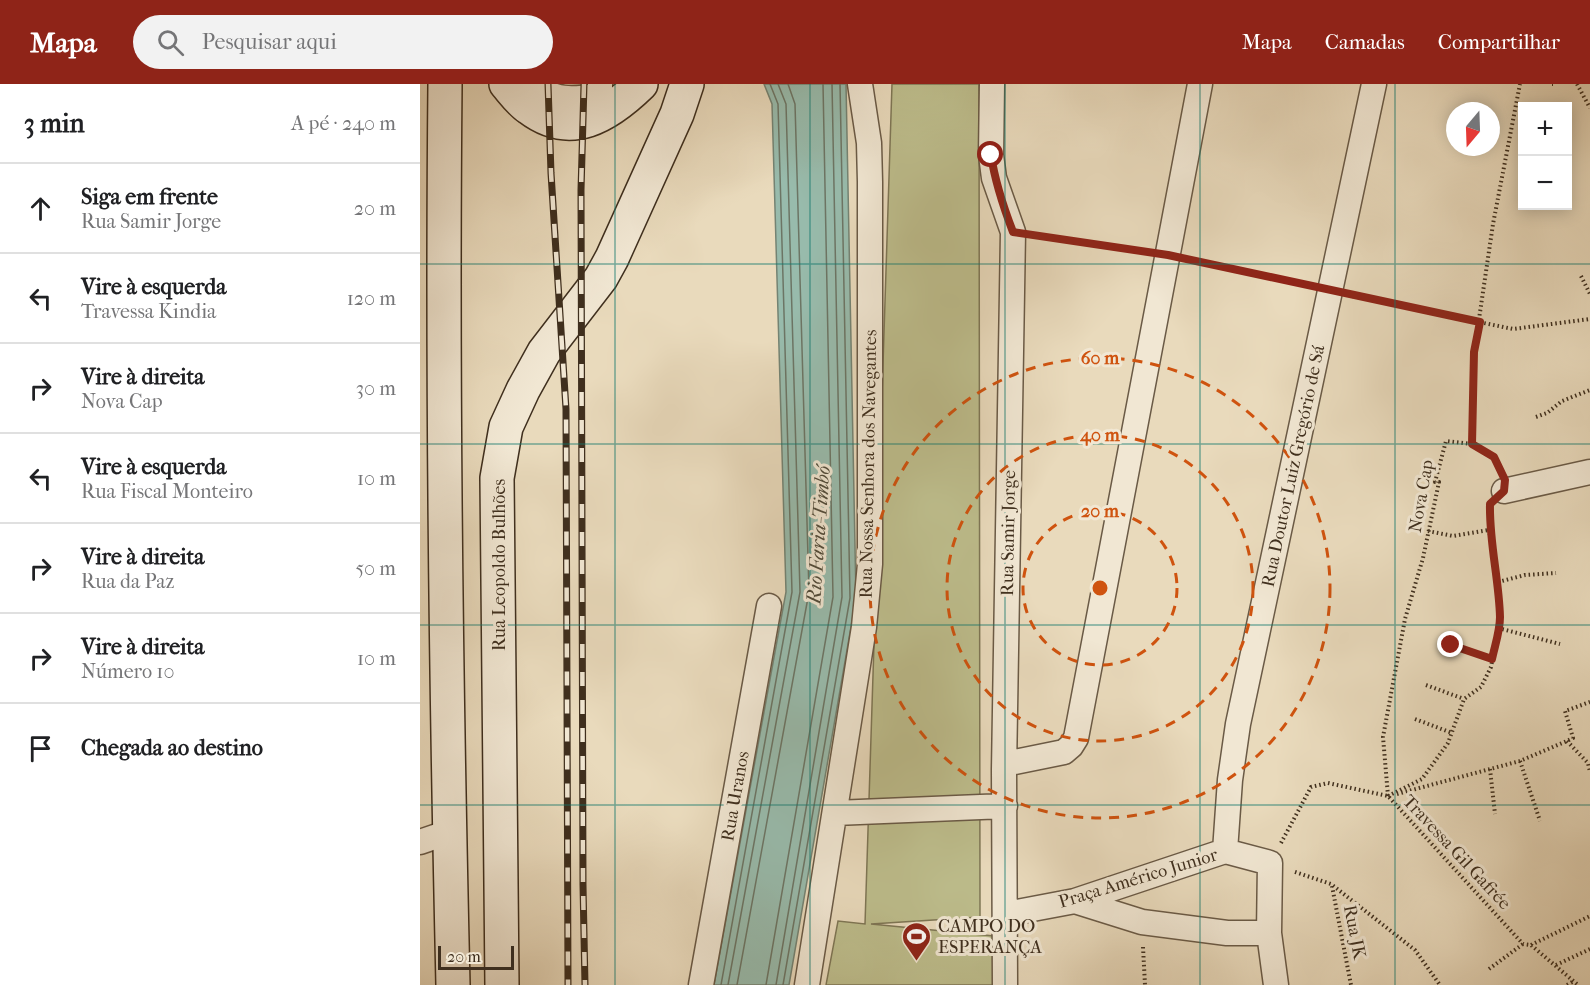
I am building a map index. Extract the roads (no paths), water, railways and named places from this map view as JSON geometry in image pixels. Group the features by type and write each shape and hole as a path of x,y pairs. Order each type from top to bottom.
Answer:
{"main road":[{"path":"445,84 444,359 435,837 453,985"},
{"path":"507,84 527,107 557,122 571,123 585,123 603,114 623,101 640,84"},
{"name":"Rua Leopoldo Bulhões","path":"502,985 497,478 506,428 544,352 601,278 612,258 673,124 687,84"}],"street":[{"path":"529,84 555,96 574,100 600,95 600,84"},
{"name":"Rua Nossa Senhora dos Navegantes","path":"807,985 864,627 870,564 870,182 869,143 860,84"},
{"name":"Rua Samir Jorge","path":"992,84 991,155 994,178 1013,232 1005,764 1005,985"},
{"path":"1005,764 1064,752 1076,738 1200,84"},
{"name":"Rua Doutor Luiz Gregório de Sá","path":"1225,851 1230,780 1238,724 1374,84"},
{"path":"1504,491 1590,472"},
{"name":"Rua Uranos","path":"701,985 769,606"},
{"path":"835,813 1005,806"},
{"name":"Praça Américo Junior","path":"1006,914 1075,901 1225,851 1270,863 1269,933"},
{"path":"1075,901 1142,922 1227,933 1269,933 1276,985"}],"water":[{"name":"Rio Faria-Timbó","path":"764,84 846,84 856,598 789,985 714,985 786,592 772,104"}],"railway":[{"path":"548,84 551,173 566,409 568,985"},
{"path":"584,84 581,190 585,985"}],"place":[{"name":"CAMPO DO ESPERANÇA","path":"917,962"}]}
